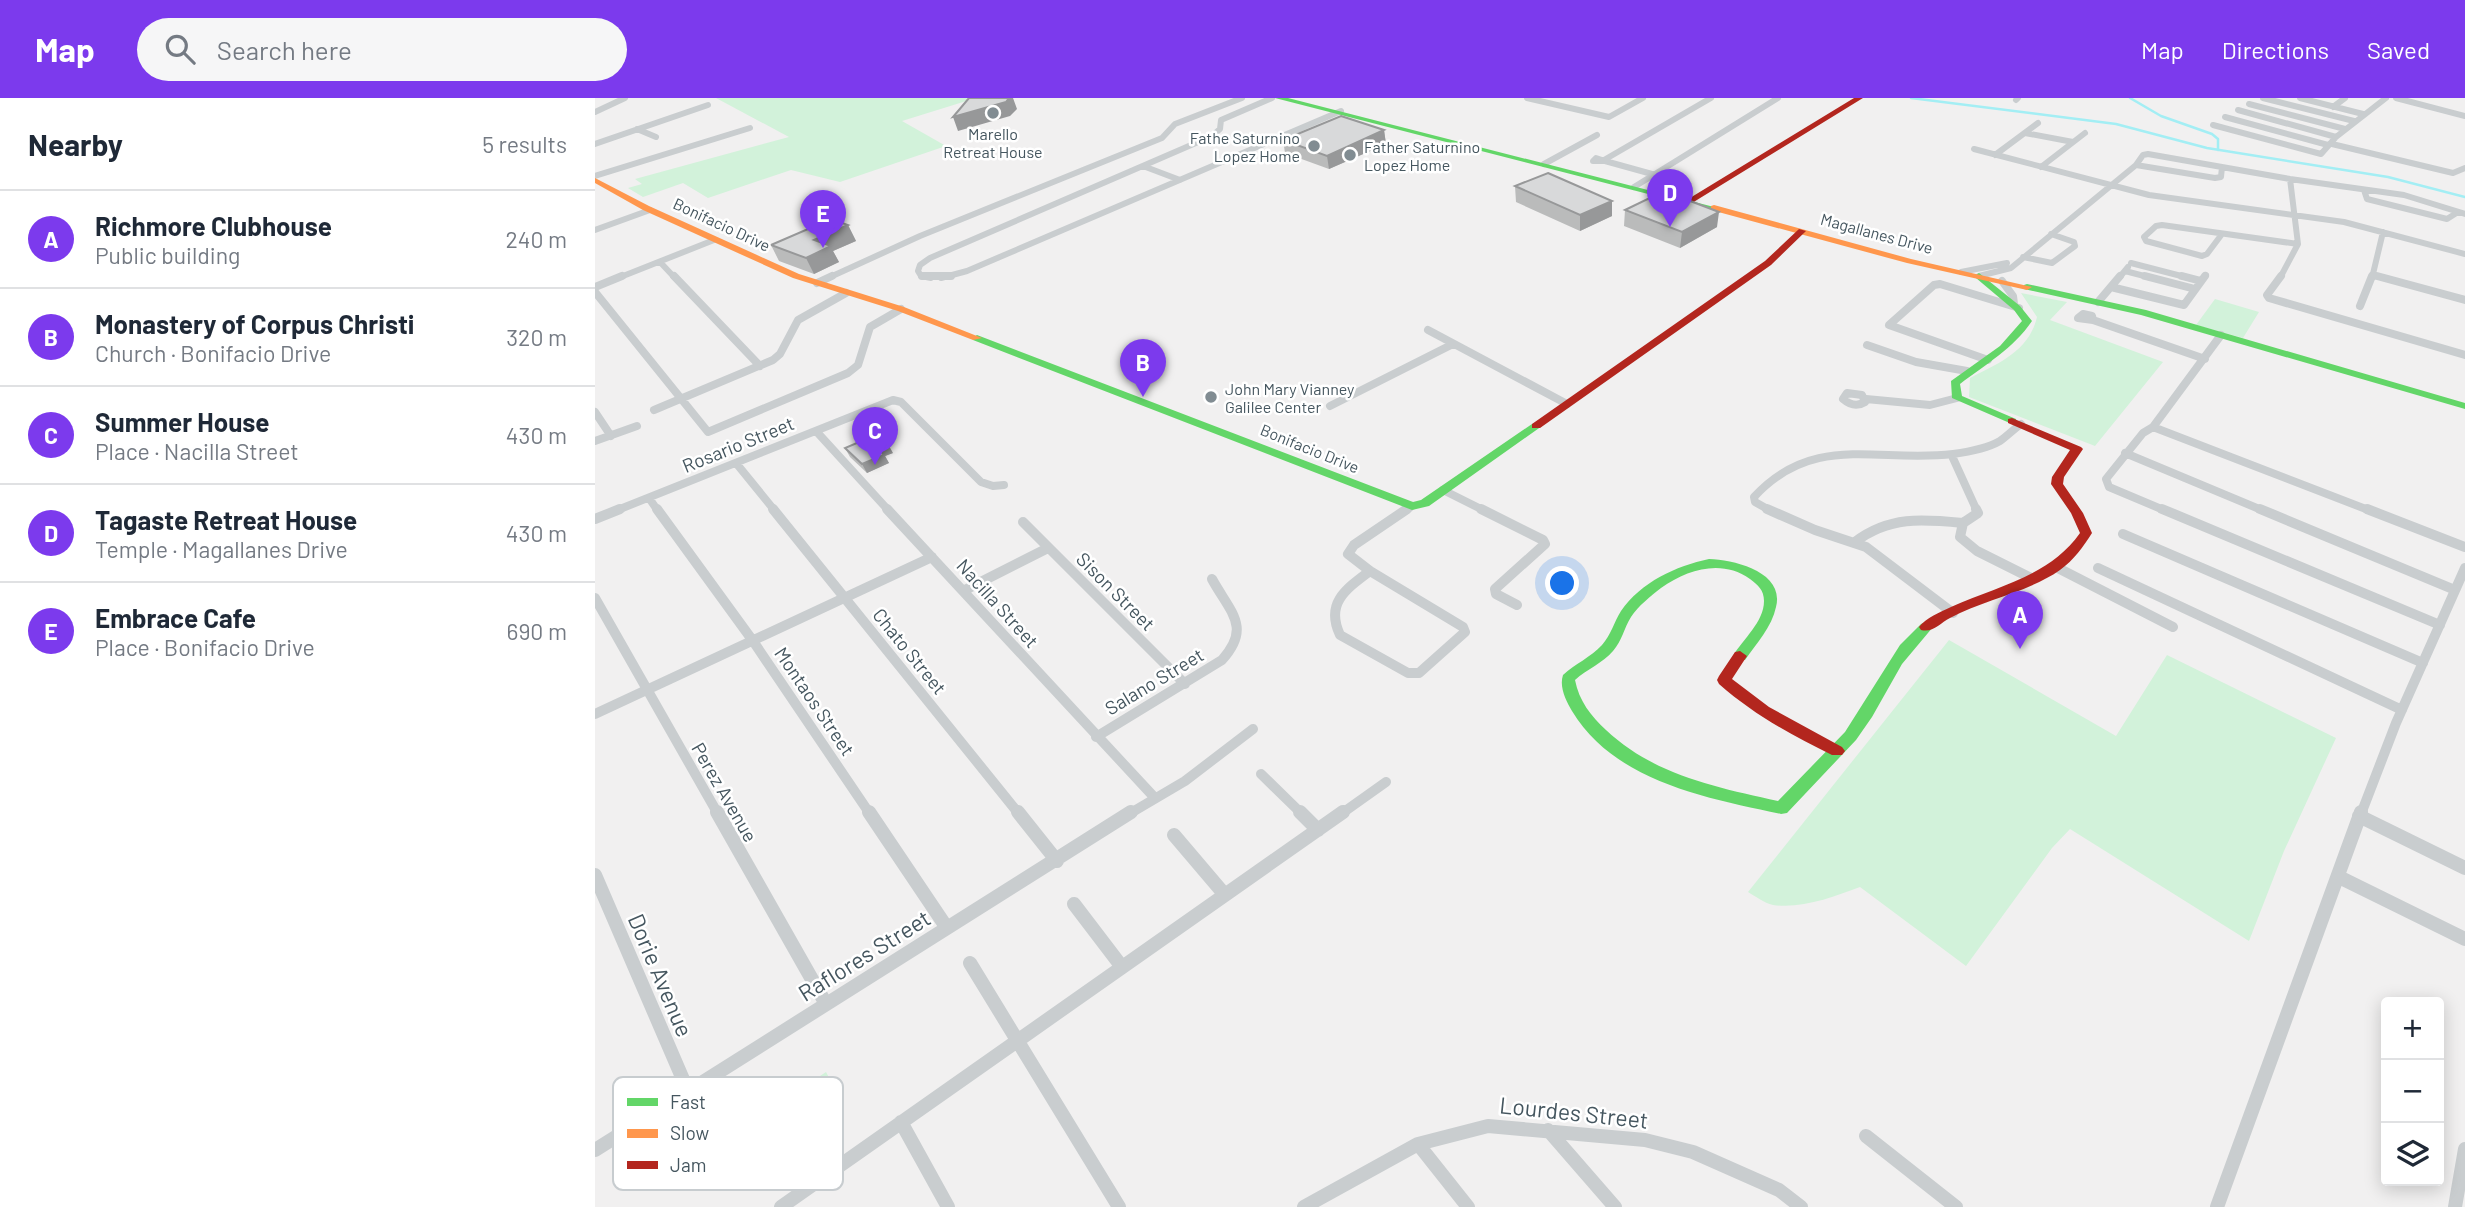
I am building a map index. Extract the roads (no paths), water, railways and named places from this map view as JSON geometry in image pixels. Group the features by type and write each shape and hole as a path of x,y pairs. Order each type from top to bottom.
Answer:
{"street":[{"path":"595,112 625,98"},
{"path":"817,283 920,236 1162,138 1175,124 1242,98"},
{"path":"1272,98 1221,120 1220,130 1212,136 930,258 920,265 918,271 921,276 932,279 950,277 1341,111"},
{"name":"Magallanes Drive","path":"1279,98 1341,111 1961,272 2098,302 2465,406"},
{"path":"1527,98 1609,117 1643,98"},
{"path":"1560,106 1575,98"},
{"path":"1670,179 1604,160 1711,98"},
{"path":"1634,187 1778,98"},
{"path":"1689,201 1859,98"},
{"path":"2354,121 2261,98 2213,125 2321,154 2354,121 2386,98"},
{"path":"2299,98 2363,114"},
{"path":"2333,107 2345,98"},
{"path":"2396,98 2465,113"},
{"path":"2249,104 2345,129"},
{"path":"597,141 708,105"},
{"path":"2457,109 2465,113"},
{"path":"2238,110 2332,142"},
{"path":"2225,117 2442,172 2453,173 2465,168"},
{"path":"1995,155 2038,123"},
{"path":"595,178 750,128"},
{"path":"637,129 656,137"},
{"path":"2041,167 2085,132"},
{"path":"2025,133 2073,142"},
{"path":"1544,164 1597,135"},
{"path":"1974,149 2111,186 2168,198 2293,214 2383,232 2465,254"},
{"path":"1979,276 2011,268 2111,186 2143,155 2148,154 2290,179 2404,195 2461,213"},
{"path":"2136,164 2215,178 2221,177 2222,167"},
{"path":"1143,166 1180,180"},
{"name":"Bonifacio Drive","path":"595,178 650,210 752,258 846,293 901,309 1412,506"},
{"path":"2290,179 2298,244 2288,267 2267,295 2269,298 2463,352"},
{"path":"2364,190 2367,199 2447,219 2461,213"},
{"path":"595,230 650,210"},
{"path":"2222,234 2207,254 2202,256 2146,241 2144,237 2156,226 2162,225 2298,244"},
{"path":"1370,571 1340,594 1335,608 1335,627 1340,635 1408,673 1419,673 1465,632 1463,627 1370,571 1348,554 1354,545 1412,506 1425,503 1567,404 1768,262 1802,231"},
{"path":"2360,306 2373,275 2383,232"},
{"path":"2023,257 2049,264 2058,262 2075,246 2074,242 2051,234"},
{"path":"714,240 595,290 708,432 848,373 858,365 870,327 901,309"},
{"path":"2098,302 2133,261 2203,278 2183,305 2111,287"},
{"path":"660,262 759,366"},
{"path":"1961,272 2004,263 2013,264"},
{"path":"2125,271 2195,289"},
{"path":"2373,275 2465,300"},
{"path":"1979,276 1999,296 2016,306"},
{"path":"1957,398 1955,383 1967,371 2011,346 2027,321 2001,281"},
{"path":"1988,360 1889,325 1934,285 1940,284 2016,306"},
{"path":"654,410 759,366 780,354 798,320 846,293"},
{"path":"2093,320 2205,359"},
{"path":"1428,330 1567,404"},
{"path":"2221,335 2153,428 2143,433 2125,453 2106,479 2109,487 2439,625"},
{"path":"1330,406 1453,344"},
{"path":"1867,345 1916,362 1967,371"},
{"path":"1837,751 1782,723 1742,697 1724,680 1770,611 1773,601 1770,591 1760,579 1735,565 1706,561 1674,570 1644,593 1624,614 1613,643 1568,678 1568,689 1576,706 1614,751 1659,777 1781,808 1837,751 1858,727 1910,641 1932,622 2056,567 2079,548 2086,533 2077,513 2057,484 2077,449 1957,398 1930,405 1866,399"},
{"name":"Rosario Street","path":"595,519 893,400 901,402 981,482 993,486 1004,485"},
{"path":"595,412 611,436"},
{"path":"1953,613 1866,547 1815,530 1762,507 1755,502 1754,497 1779,472 1808,460 1862,452 1952,456 1981,449 2015,431 2021,424"},
{"path":"595,441 637,426"},
{"path":"2153,428 2465,547"},
{"name":"Nacilla Street","path":"816,431 1154,797"},
{"path":"2125,453 2455,590"},
{"path":"1855,542 1882,523 1903,519 1963,523 1977,513 1952,456"},
{"name":"Chato Street","path":"736,463 1057,861"},
{"path":"1443,490 1543,540 1545,544 1542,549 1495,589 1496,594 1517,606"},
{"name":"Montaos Street","path":"649,498 754,641 947,928"},
{"name":"Sison Street","path":"1023,523 1185,684"},
{"path":"1963,523 1960,537 1968,545 2031,578"},
{"path":"2123,534 2423,663"},
{"path":"963,591 1048,548"},
{"path":"595,715 932,557"},
{"path":"2056,567 2173,627"},
{"path":"2098,568 2402,710"},
{"path":"2217,1207 2359,816 2402,710 2465,568"},
{"name":"Salano Street","path":"1096,737 1222,660 1234,647 1240,633 1238,626 1212,579"},
{"name":"Perez Avenue","path":"595,598 827,1004"},
{"name":"Raflores Street","path":"710,1077 1057,861 1154,797 1185,781 1253,729"},
{"path":"1261,774 1318,830"},
{"path":"843,1163 1387,782"},
{"path":"2359,816 2465,868"},
{"path":"1174,835 1225,895"},
{"name":"Dorie Avenue","path":"595,875 682,1077"},
{"path":"2339,877 2465,939"},
{"path":"1074,904 1122,967"},
{"path":"970,963 1119,1207"},
{"path":"901,1122 948,1207"},
{"name":"Lourdes Street","path":"1304,1207 1418,1144 1488,1126 1645,1140 1693,1152 1779,1190 1799,1206"},
{"path":"1548,1130 1615,1207"},
{"path":"1866,1136 1956,1207"},
{"name":"Raflores Street","path":"595,1150 613,1139"},
{"path":"1418,1144 1468,1207"},
{"path":"2455,1207 2465,1149"},
{"path":"781,1207 805,1190"}],"waterway":[{"path":"1911,98 2116,124 2218,150"},
{"path":"2130,98 2161,116 2212,134 2218,139 2218,150"},
{"path":"2218,150 2388,177 2465,197"}],"place":[{"name":"Marello Retreat House","path":"993,113"},
{"name":"Fathe Saturnino Lopez Home","path":"1314,146"},
{"name":"Father Saturnino Lopez Home","path":"1350,155"},
{"name":"Tagaste Retreat House","path":"1670,227"},
{"name":"Embrace Cafe","path":"823,248"},
{"name":"Monastery of Corpus Christi","path":"1143,397"},
{"name":"John Mary Vianney Galilee Center","path":"1211,397"},
{"name":"Summer House","path":"875,465"},
{"name":"Richmore Clubhouse","path":"2020,649"}]}
